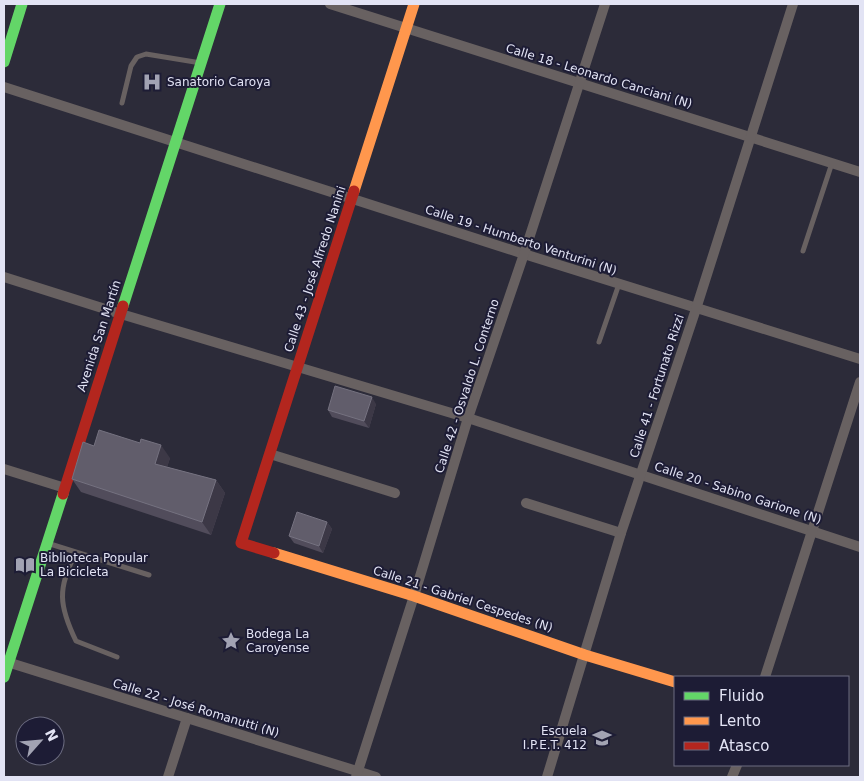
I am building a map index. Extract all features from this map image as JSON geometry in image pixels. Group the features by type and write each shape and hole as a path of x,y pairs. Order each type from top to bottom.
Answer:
{"street":[{"path":"4,62 22,4"},
{"name":"Avenida San Martín","path":"4,677 6,661 65,488 220,4"},
{"name":"Calle 18 - Leonardo Canciani (N)","path":"330,4 860,172"},
{"name":"Calle 43 - José Alfredo Nanini","path":"241,543 414,4"},
{"name":"Calle 42 - Osvaldo L. Conterno","path":"357,774 468,418 524,254 605,4"},
{"name":"Calle 41 - Fortunato Rizzi","path":"547,777 621,533 696,309 793,4"},
{"name":"Calle 19 - Humberto Venturini (N)","path":"4,87 696,309 860,359"},
{"name":"Calle 20 - Sabino Garione (N)","path":"4,277 468,418 860,547"},
{"path":"765,676 860,382"},
{"path":"270,454 395,493"},
{"path":"4,469 65,488"},
{"path":"526,503 621,533"},
{"name":"Calle 21 - Gabriel Cespedes (N)","path":"241,543 414,596 585,655 674,682"},
{"name":"Calle 22 - José Romanutti (N)","path":"6,661 357,774 376,777"},
{"path":"168,777 187,718"}],"lane":[{"path":"122,103 131,66 137,57 146,54 201,64"},
{"path":"803,251 832,163"},
{"path":"599,342 619,284"},
{"path":"47,543 149,575"},
{"path":"76,553 65,580 62,602 68,624 76,641 118,657"}],"building":[{"path":"335,386 372,397 364,421 328,410"},
{"path":"99,430 140,443 141,439 161,445 155,464 216,480 202,522 72,479 83,442 94,446"},
{"path":"297,512 327,522 319,546 289,536"}],"traffic: fast":[{"path":"4,62 22,4"},
{"path":"123,306 220,4"},
{"path":"4,677 63,494"}],"traffic: slow":[{"path":"354,191 414,4"},
{"path":"274,553 414,596 585,655 674,682"}],"traffic: jam":[{"path":"274,553 241,543 354,191"},
{"path":"63,494 123,306"}],"place":[{"name":"Sanatorio Caroya","path":"152,82"},
{"name":"Biblioteca Popular La Bicicleta","path":"25,565"},
{"name":"Bodega La Caroyense","path":"231,641"},
{"name":"Escuela I.P.E.T. 412","path":"602,738"}]}
